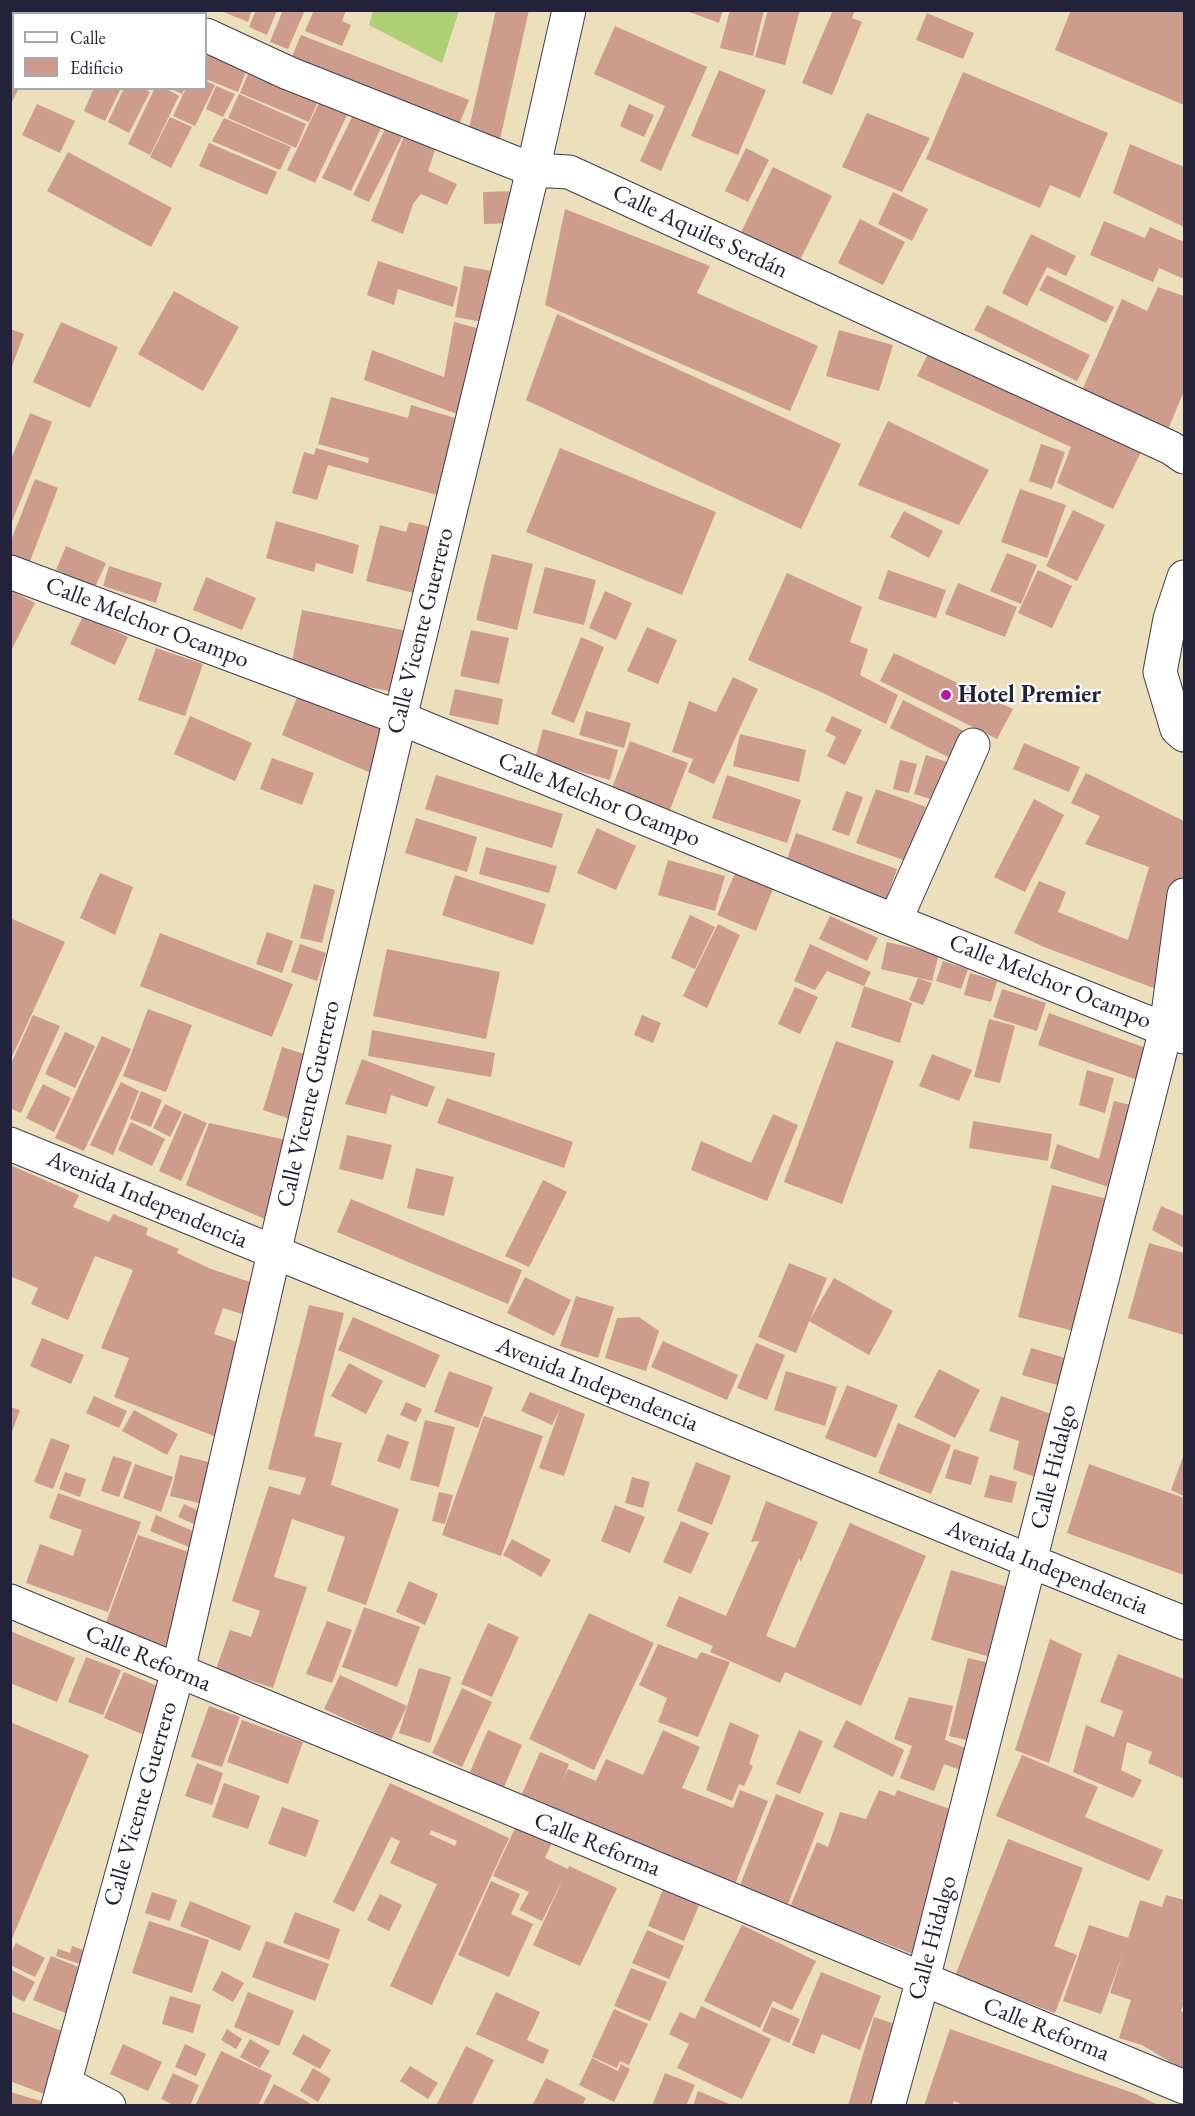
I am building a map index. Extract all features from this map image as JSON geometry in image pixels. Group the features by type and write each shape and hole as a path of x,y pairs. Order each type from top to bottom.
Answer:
{"street":[{"name":"Calle Vicente Guerrero","path":"61,2094 178,1671 274,1253 400,718 533,170 569,10"},
{"name":"Calle Aquiles Serdán","path":"207,35 288,73 533,170 569,172 1171,448 1185,457"},
{"name":"Calle Melchor Ocampo","path":"10,572 400,718 1175,1033"},
{"path":"1185,577 1170,619 1160,672 1178,729 1185,735"},
{"path":"895,921 973,745"},
{"name":"Calle Hidalgo","path":"888,2106 1030,1562 1175,1033 1185,895"},
{"name":"Avenida Independencia","path":"10,1144 1030,1562 1185,1623"},
{"name":"Calle Reforma","path":"10,1601 1185,2087"},
{"path":"61,2094 109,2106"}],"green space":[{"path":"373,11 459,11 442,63 369,25"}],"building":[{"path":"10,10 74,10 74,12 12,12 12,45 10,44"},
{"path":"78,10 127,10 126,12 78,12"},
{"path":"219,10 252,10 248,22"},
{"path":"256,10 277,10 267,35 249,27"},
{"path":"283,10 305,10 288,49 270,42"},
{"path":"314,10 346,10 342,21 351,25 342,46 305,31"},
{"path":"496,10 529,10 499,144 467,137"},
{"path":"684,10 723,10 719,23"},
{"path":"730,10 764,10 753,56 720,48"},
{"path":"768,10 800,10 785,65 755,57"},
{"path":"833,10 855,10 852,18 862,22 832,95 802,83"},
{"path":"1071,10 1184,10 1184,105 1055,50"},
{"path":"927,13 974,33 963,59 916,40"},
{"path":"615,26 707,67 661,171 640,161 665,106 594,74"},
{"path":"301,35 469,100 456,132 288,66"},
{"path":"207,53 247,69 238,92 207,79"},
{"path":"250,69 319,99 309,122 240,93"},
{"path":"719,70 766,90 738,155 691,136"},
{"path":"963,72 1108,133 1080,198 1050,185 1040,208 926,159"},
{"path":"10,81 12,82 12,90 18,90 10,106"},
{"path":"207,81 215,85 195,126 173,116 185,90 207,90"},
{"path":"216,86 235,94 223,117 206,109"},
{"path":"93,90 120,90 105,121 84,111"},
{"path":"123,90 150,92 129,133 108,122"},
{"path":"154,90 168,90 179,96 150,155 128,144"},
{"path":"239,94 306,124 296,148 228,118"},
{"path":"321,99 349,111 315,183 287,170"},
{"path":"37,104 75,121 60,153 22,135"},
{"path":"629,104 654,115 644,137 620,126"},
{"path":"357,107 385,120 351,191 322,178"},
{"path":"867,113 930,138 902,192 842,167"},
{"path":"170,117 192,127 171,168 150,157"},
{"path":"224,118 291,147 280,170 212,141"},
{"path":"386,127 403,135 369,202 353,195"},
{"path":"404,136 436,147 428,171 457,184 447,205 421,194 413,204 403,234 371,221"},
{"path":"209,143 277,172 267,195 199,166"},
{"path":"1130,144 1184,167 1184,227 1113,193"},
{"path":"746,148 769,160 748,202 725,191"},
{"path":"68,152 172,208 151,247 47,191"},
{"path":"773,167 832,196 799,262 740,234"},
{"path":"518,191 519,223 484,224 483,192"},
{"path":"893,192 928,209 912,241 878,224"},
{"path":"565,209 710,266 697,293 818,346 790,411 545,305"},
{"path":"860,219 905,242 883,285 838,263"},
{"path":"1104,221 1145,238 1150,227 1184,242 1184,279 1159,268 1153,282 1090,255"},
{"path":"1031,234 1076,256 1066,276 1047,267 1027,306 1002,293"},
{"path":"378,261 458,287 453,307 398,289 394,305 367,295"},
{"path":"464,266 497,272 488,323 455,317"},
{"path":"1047,275 1114,307 1106,323 1039,290"},
{"path":"1158,287 1184,296 1184,391 1167,432 1080,395 1122,299 1147,311"},
{"path":"174,291 239,327 203,391 138,354"},
{"path":"987,305 1090,355 1077,381 974,330"},
{"path":"557,314 841,444 801,529 526,400"},
{"path":"61,322 118,347 90,408 33,382"},
{"path":"454,322 484,330 468,418 364,380 372,350 444,377"},
{"path":"10,329 24,334 11,369 10,369"},
{"path":"839,330 893,345 879,391 826,376"},
{"path":"928,354 1143,448 1113,509 1057,483 1071,447 917,376"},
{"path":"331,397 408,418 411,405 462,420 441,496 328,465 317,500 292,493 304,452 314,455 316,448 368,463 369,458 318,444"},
{"path":"30,413 52,422 11,524 10,462"},
{"path":"888,421 989,470 959,525 858,485"},
{"path":"1041,444 1065,452 1052,489 1029,481"},
{"path":"560,448 716,512 682,595 526,532"},
{"path":"35,479 58,488 29,564 10,557 10,543"},
{"path":"1020,489 1066,505 1047,558 1001,542"},
{"path":"1073,510 1105,525 1077,581 1046,566"},
{"path":"904,511 943,531 929,558 890,537"},
{"path":"276,521 359,545 353,574 316,563 314,572 266,558"},
{"path":"409,522 436,528 418,594 366,581 380,525 406,532"},
{"path":"66,546 106,563 95,587 56,570"},
{"path":"1007,553 1037,565 1021,604 990,591"},
{"path":"492,554 533,564 517,630 476,620"},
{"path":"109,566 162,583 156,603 103,586"},
{"path":"545,567 596,580 584,625 533,613"},
{"path":"888,570 946,590 936,618 878,599"},
{"path":"1038,570 1072,586 1052,628 1018,613"},
{"path":"787,573 862,607 850,642 868,649 860,675 898,695 886,724 748,660"},
{"path":"206,577 256,598 242,630 193,610"},
{"path":"958,583 1017,607 1005,637 945,614"},
{"path":"10,590 35,603 10,653"},
{"path":"605,591 632,603 616,640 589,628"},
{"path":"302,610 407,631 394,692 290,672"},
{"path":"83,616 128,637 115,665 70,644"},
{"path":"647,627 677,640 658,684 627,671"},
{"path":"471,630 509,638 499,684 460,676"},
{"path":"581,637 604,647 574,723 551,714"},
{"path":"156,648 203,664 185,716 138,700"},
{"name":"Hotel Premier","path":"894,653 1013,709 997,739 880,681"},
{"path":"733,677 758,689 714,784 688,772 693,759 672,752 689,701 716,712"},
{"path":"455,689 503,699 498,725 449,715"},
{"path":"300,690 391,726 378,776 282,735"},
{"path":"903,700 968,733 954,760 890,728"},
{"path":"586,711 631,723 624,748 579,735"},
{"path":"190,716 252,743 235,781 174,754"},
{"path":"832,716 862,730 845,765 827,756 836,737 825,731"},
{"path":"543,729 618,750 610,780 535,759"},
{"path":"740,734 806,750 799,782 733,766"},
{"path":"630,741 688,763 668,815 610,793"},
{"path":"1024,743 1080,767 1069,792 1013,769"},
{"path":"926,755 956,765 944,803 914,794"},
{"path":"272,758 314,773 302,805 260,789"},
{"path":"900,760 917,764 909,793 893,789"},
{"path":"1086,773 1184,821 1184,920 1167,993 1044,947 1014,933 1039,881 1066,892 1058,912 1128,940 1149,867 1085,844 1100,816 1071,803"},
{"path":"436,775 563,814 552,848 425,809"},
{"path":"727,775 801,800 787,843 712,818"},
{"path":"876,789 926,807 906,861 856,843"},
{"path":"846,791 863,797 849,836 832,830"},
{"path":"1034,799 1064,815 1025,892 994,877"},
{"path":"416,818 477,837 467,872 405,853"},
{"path":"597,828 636,846 616,890 577,873"},
{"path":"796,833 897,869 884,905 784,868"},
{"path":"486,847 557,866 549,893 479,874"},
{"path":"668,860 725,876 715,911 658,895"},
{"path":"100,873 133,887 115,935 80,918"},
{"path":"735,873 773,889 756,931 717,915"},
{"path":"455,875 546,904 533,945 442,915"},
{"path":"314,884 335,890 322,943 300,938"},
{"path":"690,915 715,927 695,969 671,958"},
{"path":"830,916 878,938 867,961 819,939"},
{"path":"10,918 65,942 10,1061"},
{"path":"718,924 740,935 707,1008 683,996"},
{"path":"267,932 293,941 282,973 256,964"},
{"path":"160,933 293,984 272,1037 140,986"},
{"path":"887,942 939,954 932,981 881,969"},
{"path":"300,944 326,953 317,981 291,972"},
{"path":"810,944 871,972 864,986 827,971 815,990 794,981"},
{"path":"387,949 500,972 486,1039 373,1016"},
{"path":"943,961 968,969 961,989 936,981"},
{"path":"970,973 997,981 991,1002 964,995"},
{"path":"918,978 932,983 923,1005 909,1000"},
{"path":"864,986 912,1003 900,1043 851,1027"},
{"path":"795,987 818,997 800,1034 778,1024"},
{"path":"1002,989 1046,1003 1037,1031 993,1017"},
{"path":"148,1009 192,1025 166,1092 123,1076"},
{"path":"1049,1013 1157,1052 1146,1083 1038,1045"},
{"path":"33,1015 60,1026 21,1113 10,1108 10,1066"},
{"path":"642,1015 661,1023 653,1043 634,1035"},
{"path":"989,1019 1015,1026 1000,1083 974,1077"},
{"path":"372,1030 495,1053 491,1077 368,1056"},
{"path":"65,1032 95,1046 75,1088 45,1074"},
{"path":"102,1036 131,1049 84,1151 55,1138"},
{"path":"836,1041 894,1061 842,1204 784,1182"},
{"path":"282,1047 311,1056 293,1120 263,1110"},
{"path":"932,1054 972,1070 959,1101 919,1086"},
{"path":"362,1059 435,1087 427,1107 391,1095 386,1114 345,1104"},
{"path":"1087,1070 1114,1078 1105,1113 1079,1105"},
{"path":"121,1082 139,1091 113,1155 90,1145"},
{"path":"43,1084 71,1098 54,1132 26,1118"},
{"path":"141,1091 162,1100 151,1127 130,1119"},
{"path":"447,1098 573,1142 564,1168 437,1123"},
{"path":"1114,1101 1139,1107 1118,1190 1050,1168 1057,1144 1099,1159"},
{"path":"165,1104 182,1112 170,1137 153,1128"},
{"path":"184,1113 207,1123 181,1181 159,1171"},
{"path":"773,1114 798,1125 767,1201 691,1170 701,1141 751,1163"},
{"path":"973,1121 1052,1134 1048,1161 969,1148"},
{"path":"131,1122 165,1139 152,1166 118,1150"},
{"path":"209,1123 295,1142 274,1223 186,1185"},
{"path":"347,1135 392,1145 383,1180 339,1169"},
{"path":"10,1165 79,1195 73,1207 109,1222 113,1214 148,1228 146,1235 179,1249 177,1253 211,1269 259,1285 248,1316 223,1308 214,1334 249,1346 219,1438 114,1397 129,1358 101,1348 133,1270 95,1256 68,1320 31,1304 38,1288 10,1276"},
{"path":"416,1168 454,1177 444,1216 407,1208"},
{"path":"543,1180 567,1192 529,1267 505,1256"},
{"path":"1052,1185 1119,1202 1086,1334 1018,1317"},
{"path":"351,1199 522,1270 508,1304 337,1232"},
{"path":"1161,1206 1184,1216 1184,1248 1152,1230"},
{"path":"1149,1243 1184,1253 1184,1335 1128,1318"},
{"path":"789,1263 827,1278 796,1353 758,1337"},
{"path":"525,1277 571,1300 554,1336 507,1313"},
{"path":"834,1278 893,1311 869,1355 809,1321"},
{"path":"576,1296 614,1307 598,1358 560,1346"},
{"path":"309,1305 344,1313 314,1436 342,1443 331,1485 399,1509 366,1605 327,1591 345,1537 292,1519 274,1577 307,1587 273,1688 216,1669 230,1630 251,1637 260,1611 232,1601 269,1486 300,1495 306,1478 268,1469"},
{"path":"353,1317 440,1355 425,1388 338,1350"},
{"path":"639,1317 659,1331 646,1371 605,1358 617,1318"},
{"path":"42,1338 84,1355 71,1384 30,1366"},
{"path":"663,1341 738,1375 727,1400 651,1367"},
{"path":"756,1343 785,1355 767,1400 737,1388"},
{"path":"1031,1348 1076,1361 1068,1388 1022,1375"},
{"path":"349,1363 383,1381 366,1414 331,1396"},
{"path":"939,1369 980,1390 955,1438 914,1417"},
{"path":"449,1371 493,1387 478,1428 434,1412"},
{"path":"786,1371 837,1387 825,1426 774,1410"},
{"path":"847,1385 898,1405 876,1458 825,1438"},
{"path":"530,1392 585,1414 564,1476 539,1468 560,1409 552,1425 521,1411"},
{"path":"94,1396 127,1411 119,1428 86,1413"},
{"path":"1001,1396 1062,1418 1041,1479 1013,1469 1019,1441 989,1431"},
{"path":"406,1402 422,1409 416,1422 400,1415"},
{"path":"10,1407 20,1410 11,1434 10,1434"},
{"path":"134,1410 178,1434 167,1455 122,1431"},
{"path":"484,1416 543,1436 501,1556 442,1535"},
{"path":"425,1420 455,1427 439,1487 410,1480"},
{"path":"898,1423 951,1445 931,1494 878,1473"},
{"path":"387,1434 409,1442 400,1469 377,1461"},
{"path":"51,1438 70,1445 53,1489 34,1482"},
{"path":"954,1449 979,1457 971,1485 945,1478"},
{"path":"1184,1454 1184,1496 1171,1490"},
{"path":"180,1455 213,1463 203,1504 170,1496"},
{"path":"113,1456 132,1462 119,1497 101,1491"},
{"path":"696,1462 731,1476 712,1525 677,1511"},
{"path":"135,1464 173,1477 161,1512 123,1498"},
{"path":"1089,1464 1184,1498 1184,1575 1067,1533"},
{"path":"65,1472 86,1479 80,1497 59,1489"},
{"path":"990,1475 1017,1482 1012,1503 984,1497"},
{"path":"632,1477 650,1482 643,1508 625,1503"},
{"path":"439,1492 453,1495 445,1524 432,1521"},
{"path":"58,1493 141,1522 108,1612 26,1583 40,1544 73,1556 82,1530 49,1518"},
{"path":"766,1501 818,1522 801,1562 799,1558 766,1636 795,1648 850,1523 926,1556 861,1706 785,1672 780,1683 710,1652 713,1646 666,1626 679,1596 726,1616 759,1541 751,1542"},
{"path":"184,1504 199,1511 194,1524 178,1517"},
{"path":"615,1505 645,1517 630,1553 601,1541"},
{"path":"156,1515 195,1532 189,1547 150,1531"},
{"path":"681,1521 709,1533 691,1574 663,1562"},
{"path":"138,1535 198,1555 166,1649 105,1625"},
{"path":"512,1539 551,1560 541,1577 503,1555"},
{"path":"951,1570 1018,1590 997,1659 931,1640"},
{"path":"409,1581 438,1594 425,1625 396,1612"},
{"path":"364,1607 420,1627 397,1687 342,1667"},
{"path":"589,1613 654,1643 594,1770 529,1739"},
{"path":"327,1621 352,1630 332,1683 306,1674"},
{"path":"488,1623 519,1637 492,1697 461,1684"},
{"path":"10,1631 75,1658 57,1702 10,1683"},
{"path":"1050,1639 1082,1654 1049,1763 1015,1750"},
{"path":"658,1644 697,1659 701,1652 730,1662 698,1737 658,1722 667,1698 639,1685"},
{"path":"1118,1654 1184,1679 1184,1779 1148,1763 1152,1752 1127,1742 1121,1770 1142,1780 1133,1798 1073,1772 1086,1725 1114,1737 1123,1711 1100,1702"},
{"path":"86,1657 121,1670 103,1715 68,1702"},
{"path":"968,1658 999,1665 979,1743 949,1736"},
{"path":"419,1668 451,1677 430,1743 399,1733"},
{"path":"124,1672 162,1688 142,1734 104,1718"},
{"path":"340,1675 407,1706 391,1740 324,1709"},
{"path":"462,1688 492,1702 462,1767 432,1753"},
{"path":"909,1697 953,1706 945,1740 975,1752 968,1773 944,1764 934,1791 900,1778 912,1746 894,1739"},
{"path":"209,1706 240,1717 222,1767 191,1757"},
{"path":"242,1720 303,1742 288,1784 227,1762"},
{"path":"846,1720 904,1750 893,1777 833,1747"},
{"path":"10,1722 89,1755 11,1941 10,1941"},
{"path":"730,1722 759,1735 749,1764 753,1766 744,1786 739,1784 732,1801 706,1790"},
{"path":"488,1730 522,1745 504,1787 470,1772"},
{"path":"663,1730 700,1747 682,1788 733,1808 740,1790 768,1801 735,1884 522,1794 540,1752 569,1764 563,1780 568,1769 596,1781 606,1759 643,1775"},
{"path":"799,1730 823,1741 800,1794 776,1784"},
{"path":"1022,1755 1098,1787 1085,1817 1163,1850 1149,1881 996,1816"},
{"path":"197,1763 223,1773 212,1805 185,1796"},
{"path":"224,1783 260,1796 248,1829 212,1817"},
{"path":"390,1783 509,1838 432,2005 390,1986 437,1884 390,1863 400,1841 391,1837 354,1912 333,1902","holes":["431,1830 457,1841 455,1846 429,1834"]},
{"path":"879,1790 895,1796 897,1790 955,1811 913,1954 790,1907 817,1842 828,1847 840,1812 866,1819"},
{"path":"776,1794 824,1813 788,1904 740,1885"},
{"path":"282,1807 319,1820 306,1857 268,1844"},
{"path":"516,1826 552,1842 545,1858 568,1869 569,1866 617,1888 580,1966 533,1945 563,1879 542,1921 519,1910 529,1892 493,1876"},
{"path":"1008,1839 1083,1868 1054,1946 1077,1955 1055,2013 955,1976"},
{"path":"491,1881 520,1894 511,1914 533,1924 509,1977 458,1955"},
{"path":"666,1882 702,1898 684,1941 648,1926"},
{"path":"152,1892 177,1900 170,1921 145,1913"},
{"path":"380,1894 402,1905 389,1931 367,1920"},
{"path":"1166,1895 1184,1900 1184,2002 1181,2011 1184,2012 1184,2070 1142,2045 1119,2038 1131,2000 1110,1993 1123,1953 1101,2014 1063,2001 1089,1925 1128,1938 1140,1900 1162,1907"},
{"path":"190,1901 251,1926 240,1951 180,1926"},
{"path":"295,1912 340,1929 329,1960 283,1943"},
{"path":"149,1921 209,1940 192,1993 132,1973"},
{"path":"742,1925 816,1961 792,2010 773,2001 760,2028 704,2001"},
{"path":"647,1930 684,1946 669,1979 632,1963"},
{"path":"266,1941 329,1964 315,2001 252,1977"},
{"path":"16,1943 45,1958 35,1977 10,1965 10,1954"},
{"path":"72,1946 86,1951 86,1966 56,1956 58,1949 70,1953"},
{"path":"51,1956 91,1972 73,2016 33,2000"},
{"path":"631,1968 667,1982 650,2021 614,2006"},
{"path":"10,1969 35,1982 24,2002 10,1994"},
{"path":"222,1971 244,1983 233,2002 212,1990"},
{"path":"821,1972 881,1996 860,2050 822,2034 814,2054 792,2045"},
{"path":"248,1992 294,2011 279,2046 234,2027"},
{"path":"496,1992 540,2012 527,2040 549,2050 543,2064 476,2034"},
{"path":"170,1996 201,2005 193,2033 162,2024"},
{"path":"701,2006 771,2039 742,2099 677,2068 689,2044 669,2034 680,2012 695,2019"},
{"path":"772,2007 800,2019 789,2043 762,2031"},
{"path":"614,2009 648,2024 629,2065 620,2061 617,2068 592,2057"},
{"path":"10,2011 67,2033 44,2094 10,2081"},
{"path":"874,2017 904,2027 879,2106 848,2106"},
{"path":"227,2029 242,2039 236,2049 221,2040"},
{"path":"950,2029 1136,2094 1160,2106 965,2106 954,2101 952,2106 924,2106"},
{"path":"303,2034 331,2050 320,2069 292,2054"},
{"path":"250,2039 270,2051 260,2068 240,2057"},
{"path":"123,2044 162,2062 148,2091 110,2074"},
{"path":"185,2044 206,2054 196,2076 175,2067"},
{"path":"466,2046 494,2060 471,2106 436,2106"},
{"path":"221,2051 272,2075 258,2106 195,2106"},
{"path":"592,2058 618,2071 621,2064 630,2069 614,2102 579,2085"},
{"path":"410,2066 438,2083 428,2099 400,2081"},
{"path":"313,2068 331,2079 318,2102 300,2091"},
{"path":"173,2073 199,2085 190,2106 176,2106 161,2099"},
{"path":"665,2073 695,2085 686,2106 652,2106"},
{"path":"546,2078 586,2098 582,2106 532,2106"},
{"path":"274,2084 310,2103 308,2106 262,2106"},
{"path":"698,2091 732,2105 732,2106 693,2106"},
{"path":"10,2092 48,2103 47,2106 10,2106"}],"place":[{"name":"Hotel Premier","path":"946,695"}]}
